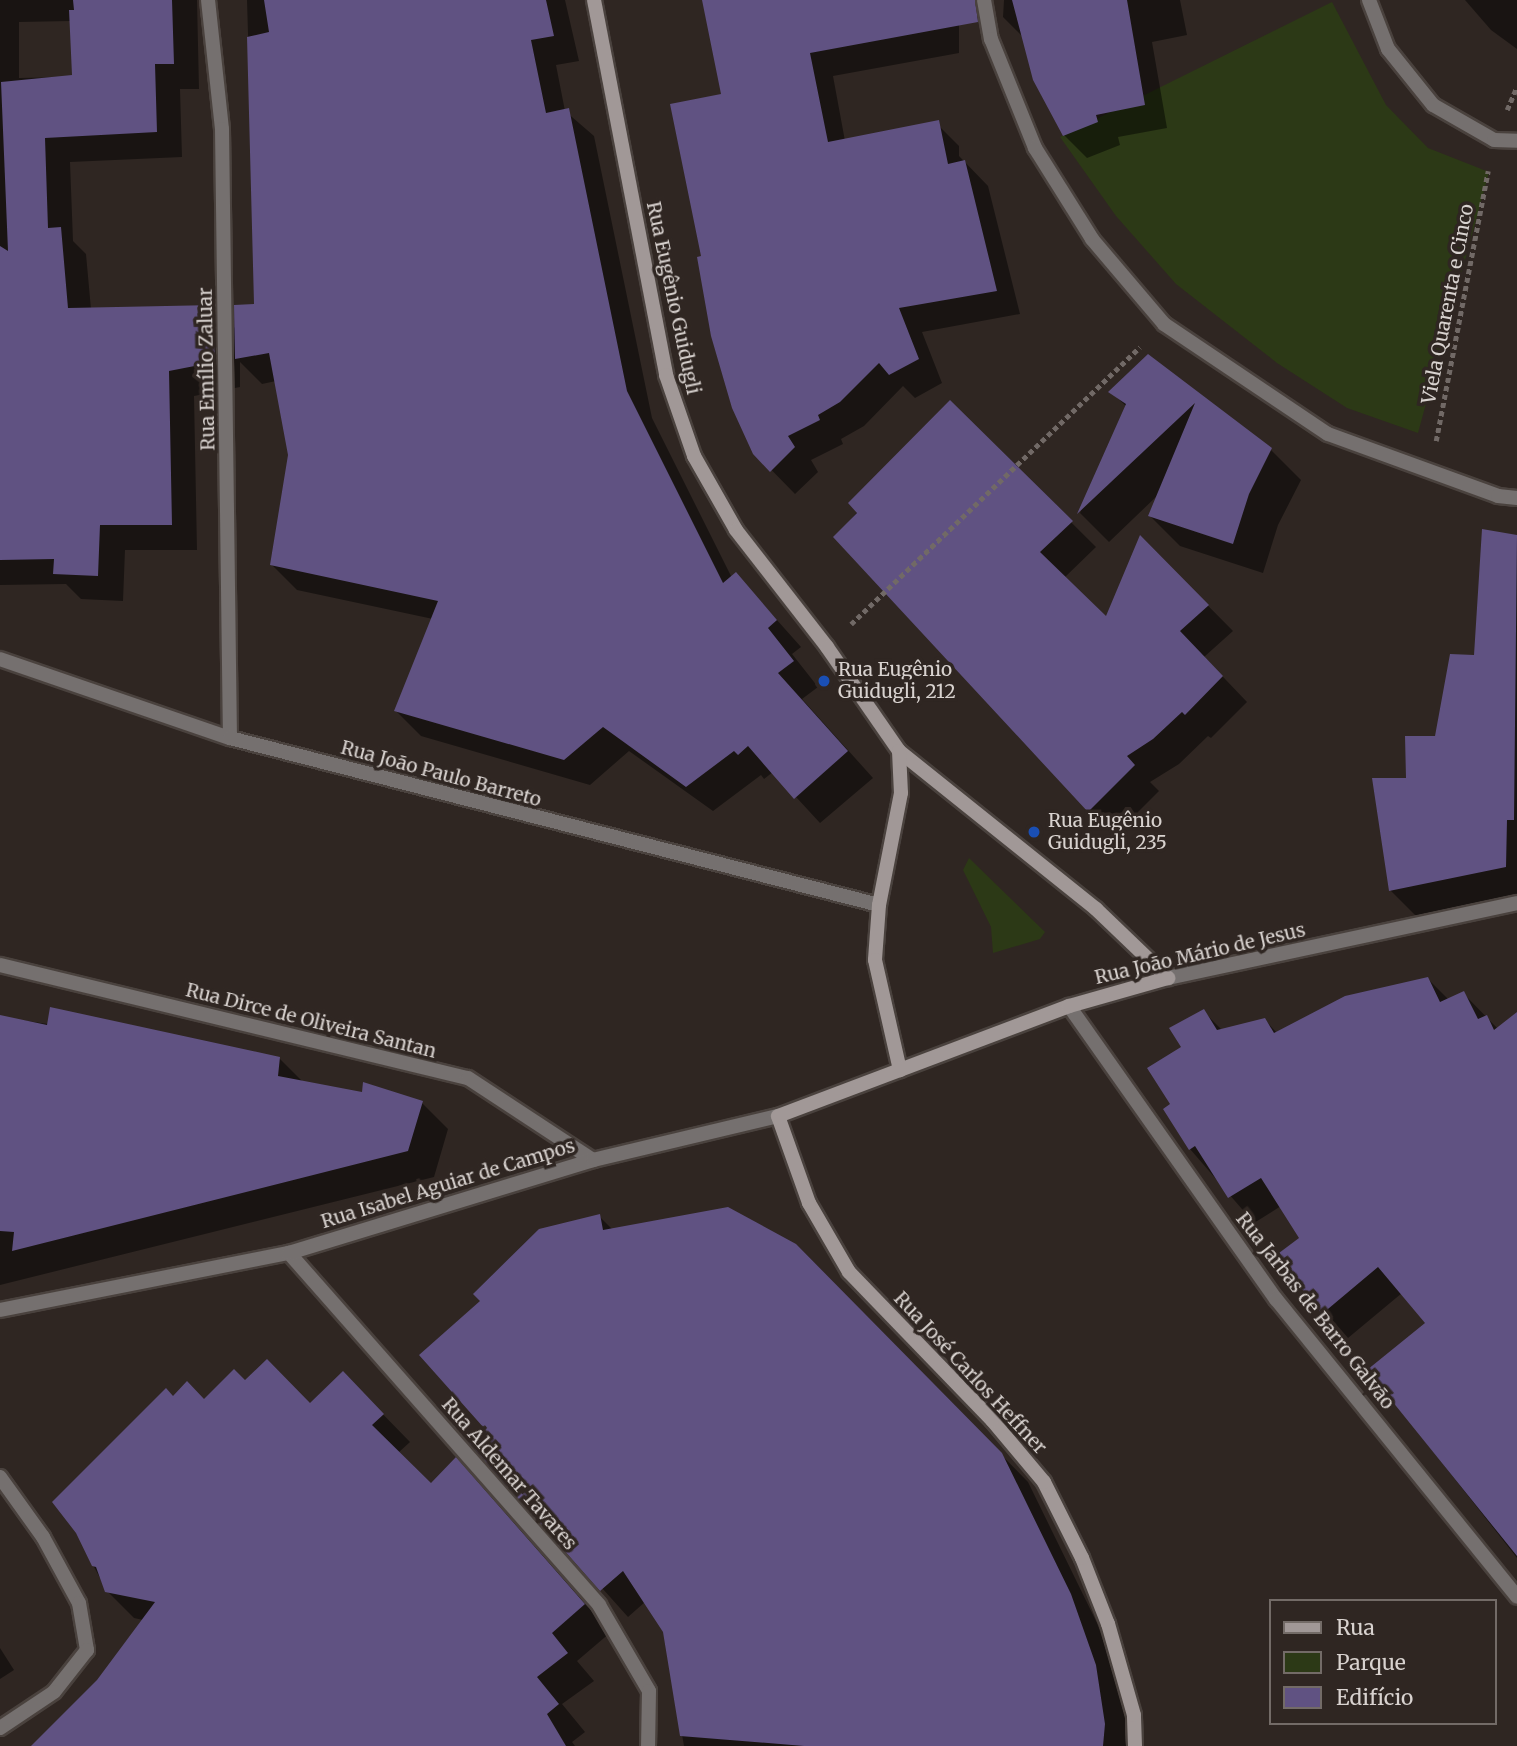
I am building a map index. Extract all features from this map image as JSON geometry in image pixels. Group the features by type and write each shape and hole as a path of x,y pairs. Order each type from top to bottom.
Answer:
{"main road":[{"name":"Rua Eugênio Guidugli","path":"594,0 666,375 694,456 736,530 827,646 899,751 1096,909 1168,978"},
{"path":"899,751 901,793 878,905 875,960 900,1070"},
{"name":"Rua João Mário de Jesus","path":"900,1070 1069,1006 1168,978"},
{"name":"Rua Isabel Aguiar de Campos","path":"778,1116 900,1070"},
{"name":"Rua José Carlos Heffner","path":"778,1116 809,1203 849,1272 992,1420 1044,1482 1082,1558 1108,1624 1133,1715 1135,1746"}],"street":[{"name":"Rua Emílio Zaluar","path":"208,0 222,129 230,738"},
{"path":"984,0 991,39 1035,148 1092,239 1164,324 1328,434 1430,473 1498,496 1517,498"},
{"path":"1369,0 1388,49 1433,105 1494,141 1517,141"},
{"name":"Rua João Paulo Barreto","path":"0,659 230,738 878,905"},
{"name":"Rua João Mário de Jesus","path":"1168,978 1517,903"},
{"name":"Rua Dirce de Oliveira Santan","path":"0,965 468,1079 593,1160"},
{"name":"Rua Jarbas de Barro Galvão","path":"1069,1006 1276,1299 1517,1597"},
{"name":"Rua Isabel Aguiar de Campos","path":"0,1310 289,1253 593,1160 778,1116"},
{"name":"Rua Aldemar Tavares","path":"289,1253 599,1605 649,1691 648,1746"},
{"path":"0,1477 43,1537 79,1603 88,1650 54,1692 0,1728"}],"path":[{"name":"Viela Quarenta e Cinco","path":"1430,473 1494,141"},
{"path":"827,646 1164,324"}],"green space":[{"path":"1332,2 1386,105 1428,148 1489,172 1418,433 1347,408 1277,363 1176,284 1116,216 1060,137"},
{"path":"969,858 1045,932 1040,939 993,953 991,927 963,870"}],"building":[{"path":"73,0 172,0 174,64 155,64 157,132 45,138 48,228 61,227 68,308 215,305 215,362 169,371 172,525 100,525 98,576 53,574 54,559 0,560 0,246 8,251 1,82 72,75 69,10 74,10"},
{"path":"264,0 546,0 554,36 531,40 546,113 569,108 627,391 723,583 736,572 777,620 768,628 794,661 778,673 848,751 794,799 748,746 738,755 734,751 686,787 603,727 564,760 394,711 438,601 270,565 288,455 269,353 235,359 234,305 254,304 247,37 269,32"},
{"path":"702,0 975,0 978,22 810,53 828,142 939,120 948,164 965,160 997,291 899,308 919,359 889,375 879,363 840,402 818,415 820,420 788,436 795,447 770,472 753,454 732,408 711,336 697,257 701,256 670,104 721,94"},
{"path":"1012,0 1127,0 1145,105 1096,115 1098,122 1063,136 1033,80"},
{"path":"1148,354 1272,448 1249,494 1233,544 1148,516 1195,403 1077,514 1126,404 1108,392"},
{"path":"950,400 1073,521 1040,552 1106,616 1140,535 1209,605 1180,631 1223,676 1185,715 1182,712 1153,739 1127,756 1135,765 1088,812 833,537 857,513 848,503"},
{"path":"1482,529 1517,535 1514,820 1507,820 1506,867 1389,891 1372,778 1406,778 1405,736 1435,736 1450,654 1474,655"},
{"path":"1428,977 1440,1002 1464,991 1478,1019 1487,1015 1494,1030 1517,1012 1517,1556 1367,1370 1425,1323 1378,1267 1322,1314 1275,1256 1299,1238 1261,1178 1228,1198 1195,1146 1189,1150 1163,1109 1170,1104 1147,1068 1181,1047 1169,1028 1204,1009 1217,1030 1265,1018 1274,1033 1345,996"},
{"path":"50,1007 280,1057 278,1076 362,1092 363,1082 423,1101 408,1151 12,1251 14,1232 0,1231 0,1015 47,1025"},
{"path":"728,1207 796,1244 1002,1453 1071,1594 1096,1665 1105,1724 1103,1746 804,1746 680,1736 663,1632 623,1571 600,1591 469,1443 484,1428 419,1355 480,1301 473,1294 539,1229 600,1214 603,1230"},
{"path":"267,1359 310,1403 343,1371 384,1414 372,1425 431,1483 456,1457 585,1604 552,1633 568,1653 537,1677 559,1704 547,1714 566,1746 31,1746 97,1680 155,1602 105,1592 96,1567 92,1566 76,1533 52,1502 166,1388 173,1396 187,1381 204,1399 234,1369 245,1380"}],"place":[{"name":"Rua Eugênio Guidugli, 212","path":"824,681"},
{"name":"Rua Eugênio Guidugli, 235","path":"1034,832"}]}
